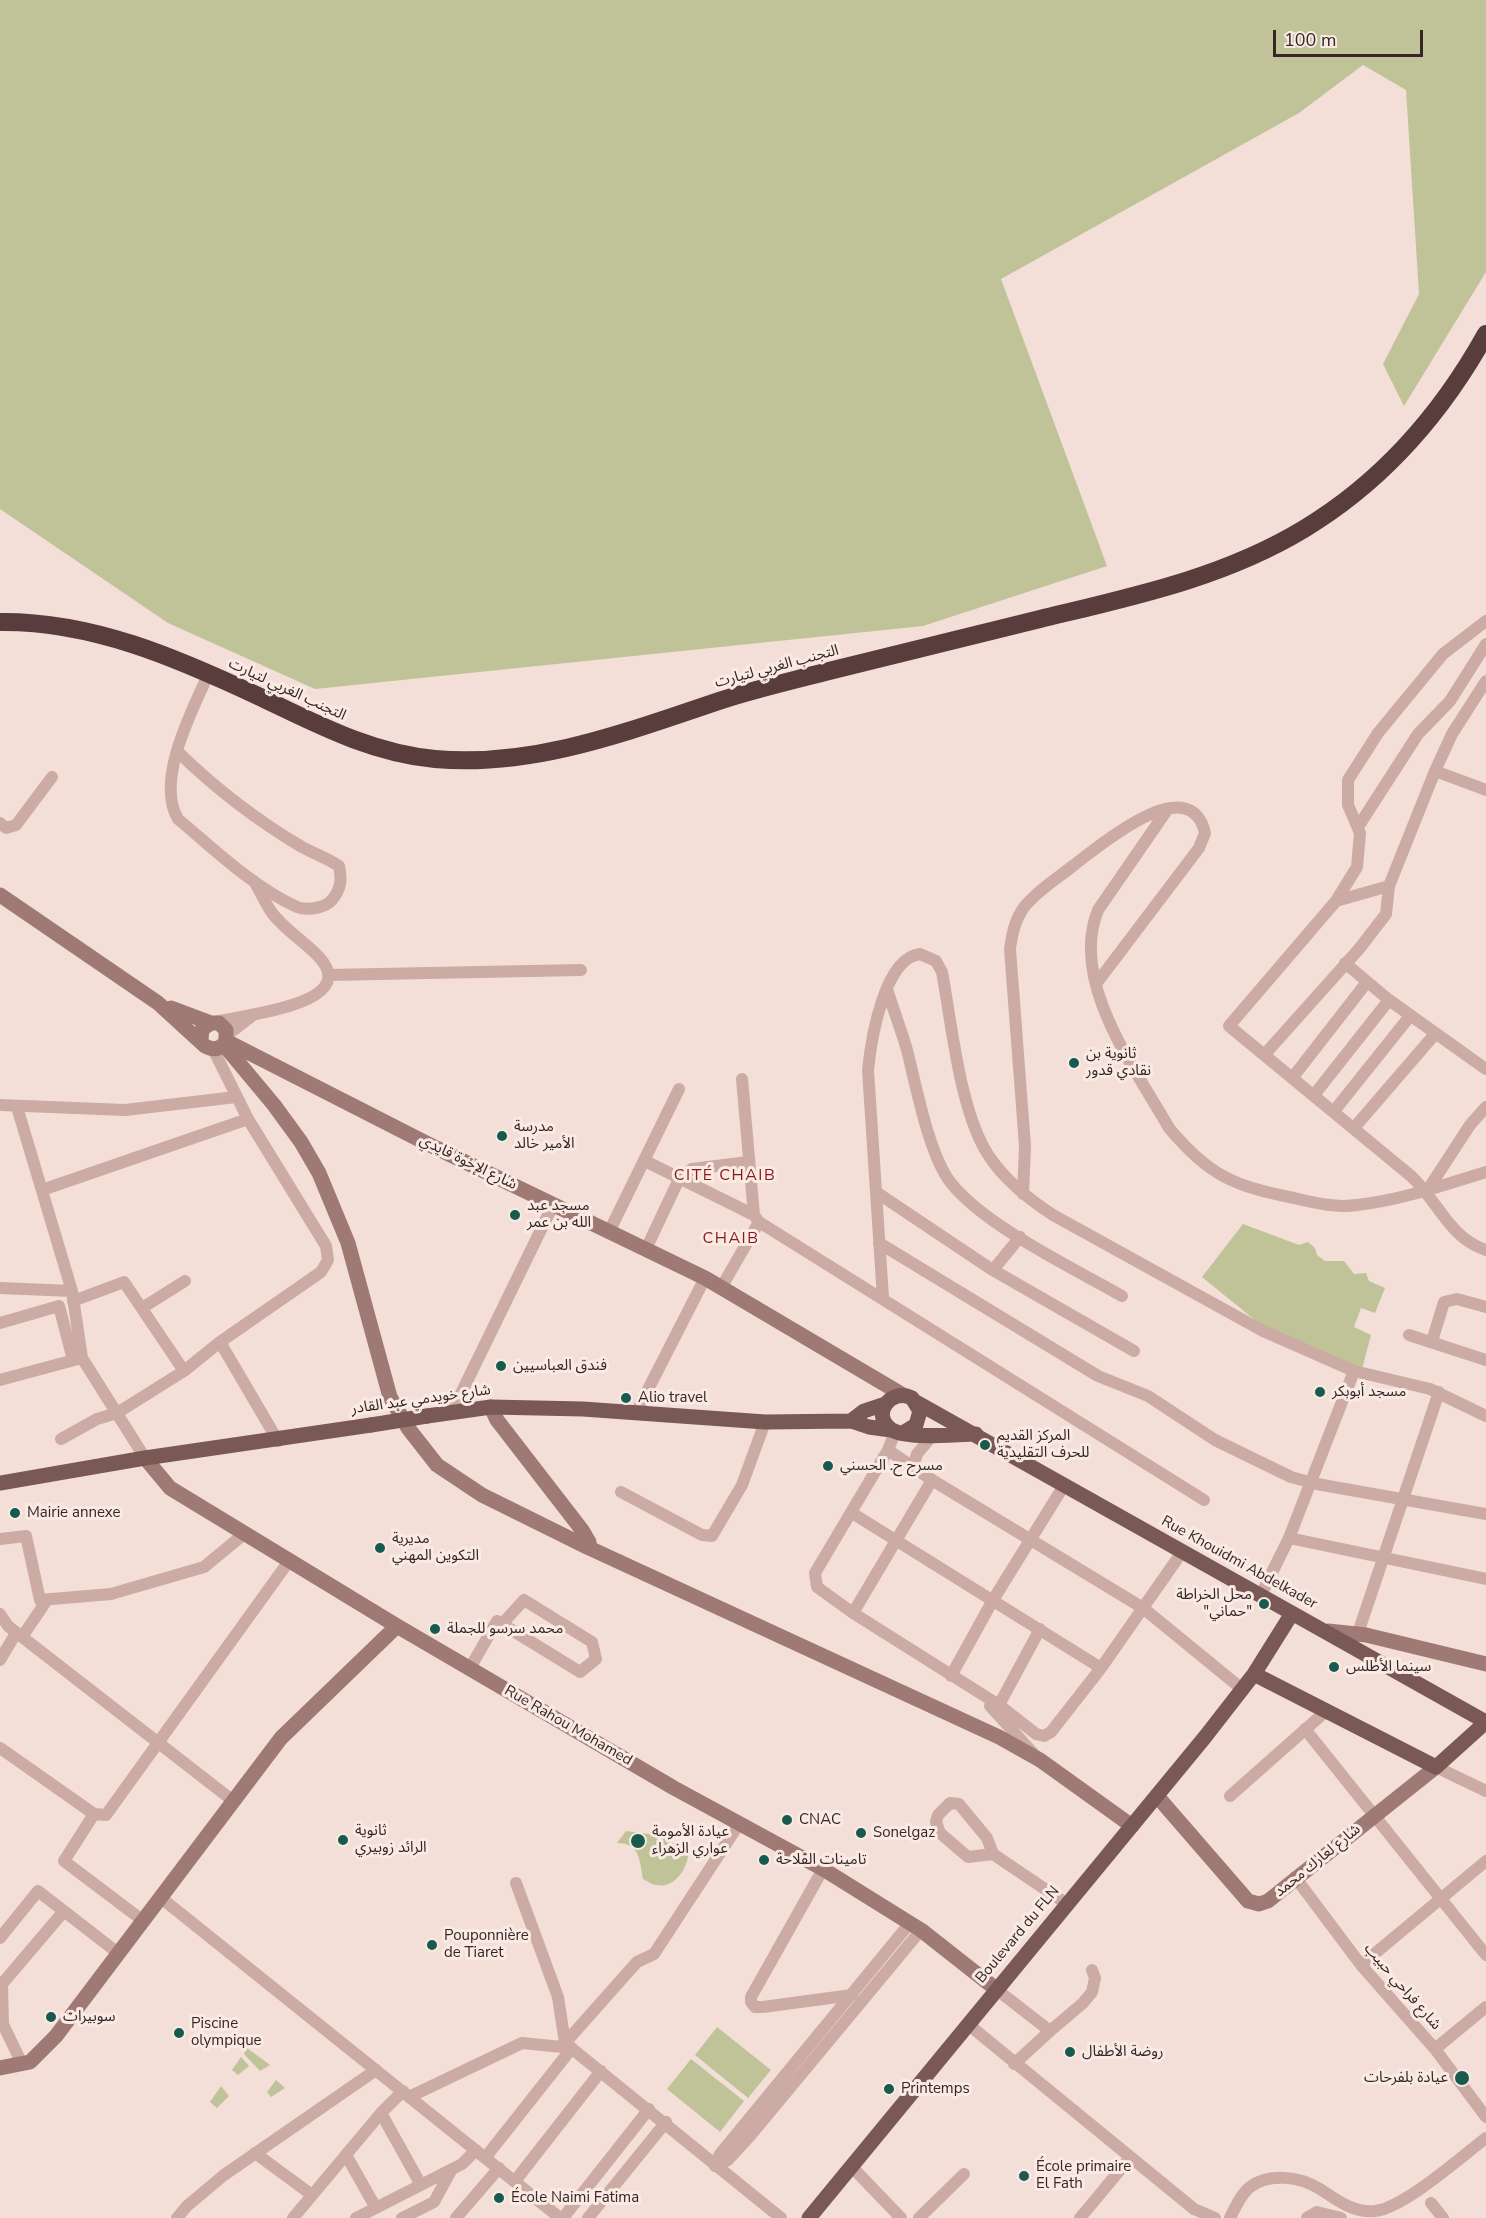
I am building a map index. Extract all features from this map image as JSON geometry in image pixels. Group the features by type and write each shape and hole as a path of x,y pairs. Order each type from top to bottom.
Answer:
{"highway":[{"name":"التجنب الغربي لتيارت","path":"0,622 42,624 117,639 209,673 310,724 374,746 432,759 497,760 563,749 640,728 726,699 1163,590 1229,566 1310,526 1356,493 1389,465 1421,430 1448,395 1486,334"}],"main road":[{"name":"شارع خويدمي عبد القادر","path":"851,1421 864,1411 898,1400"},
{"path":"898,1400 920,1411 923,1430"},
{"path":"896,1431 884,1421 898,1400"},
{"path":"898,1400 976,1434"},
{"name":"شارع خويدمي عبد القادر","path":"0,1483 146,1458 491,1407 636,1413 765,1422 851,1421 869,1427 896,1431 923,1430 976,1434"},
{"name":"Rue Khouidmi Abdelkader","path":"976,1434 1064,1487 1486,1722"},
{"name":"Boulevard du FLN","path":"809,2218 1157,1796 1254,1674 1291,1615"},
{"path":"1254,1674 1436,1767 1486,1722"}],"street":[{"path":"1486,621 1443,654 1378,733 1348,780 1348,805 1360,833 1357,867 1336,901 1229,1026 1334,1111 1427,1191 1456,1234 1472,1245 1486,1250"},
{"path":"1358,827 1418,734 1450,701 1486,644"},
{"path":"178,752 246,809 305,849 326,857 339,866 342,878 338,892 328,904 313,909 299,908 254,880 178,819 172,809 169,797 171,775 178,752 192,710 209,673"},
{"path":"1265,1054 1386,914 1389,886 1435,771 1452,734 1486,681"},
{"path":"1435,771 1486,790"},
{"path":"0,823 6,828 16,825 52,777"},
{"path":"1023,1194 1025,1146 1010,949 1016,922 1033,898 1123,827 1167,810 1184,808 1198,817 1205,833 1203,841 1096,984"},
{"path":"1167,810 1098,910 1092,924 1089,945 1096,984 1110,1023 1170,1128 1190,1152 1225,1178 1246,1188 1327,1205 1356,1205 1427,1191 1486,1172"},
{"path":"254,880 273,913 319,958 328,975 323,992 256,1013 213,1022 202,1029 218,1042 301,1142 332,1197 348,1243 390,1397 408,1428 437,1465 482,1495 587,1547 999,1737 1040,1760 1132,1826"},
{"path":"1336,901 1389,886"},
{"name":"شارع الإخوة قايدي","path":"0,895 218,1042 705,1278 868,1371 898,1400"},
{"path":"883,1298 868,1070 872,1038 886,989 900,965 909,957 926,955 940,966 963,1084 979,1138 990,1158 1023,1194 1053,1215 1234,1316 1353,1371 1439,1392 1486,1416"},
{"path":"1345,963 1410,1016 1486,1069"},
{"path":"328,975 581,970"},
{"path":"1293,1077 1367,982"},
{"path":"886,989 906,1047 922,1112 951,1183 986,1215 1122,1296"},
{"path":"1314,1095 1389,1000"},
{"name":"شارع الإخوة قايدي","path":"158,1003 213,1022"},
{"path":"218,1042 256,1013"},
{"path":"1334,1111 1410,1016"},
{"path":"61,1439 97,1419 117,1413 184,1371 220,1342 321,1272 328,1260 326,1246 236,1096 218,1042 223,1026 213,1022"},
{"path":"1354,1128 1435,1034"},
{"path":"721,1288 756,1218 748,1162 742,1079"},
{"path":"609,1232 679,1089"},
{"path":"0,1106 125,1110 236,1096"},
{"path":"17,1107 72,1296 78,1359"},
{"path":"1427,1191 1470,1125 1486,1107"},
{"path":"42,1190 248,1119"},
{"path":"645,1161 756,1218 1204,1500"},
{"path":"646,1249 680,1177 692,1169 748,1162"},
{"path":"876,1192 993,1270 1134,1351"},
{"path":"452,1412 507,1293 553,1205"},
{"path":"993,1270 1020,1237"},
{"path":"879,1243 1098,1376 1148,1396 1215,1440 1291,1477 1486,1514"},
{"path":"636,1413 705,1278"},
{"path":"142,1308 185,1281"},
{"path":"0,1288 72,1296 124,1282 184,1371"},
{"path":"1432,1341 1444,1302 1450,1299 1486,1308"},
{"path":"0,1323 59,1306 78,1359 146,1458"},
{"path":"1409,1335 1486,1360"},
{"path":"220,1342 278,1440"},
{"path":"0,1380 78,1359"},
{"path":"1261,1595 1289,1538 1353,1371"},
{"path":"1357,1636 1439,1392"},
{"path":"491,1407 497,1420 582,1530 589,1542 587,1547"},
{"path":"621,1492 702,1535 712,1536 742,1485 765,1422"},
{"path":"913,1467 923,1430"},
{"path":"896,1431 888,1450 815,1573 814,1580 817,1587 853,1613 999,1705 1036,1734 1044,1736 1051,1732 1101,1668 1182,1552"},
{"path":"888,1450 932,1480 1143,1608 1242,1689"},
{"name":"Rue Rahou Mohamed","path":"146,1458 170,1488 397,1626 739,1824 823,1869 915,1927 996,1989"},
{"path":"853,1613 932,1480"},
{"path":"951,1676 993,1600 1064,1487"},
{"path":"852,1513 1101,1668"},
{"path":"0,1539 26,1536 40,1600 47,1600 111,1594 204,1567 244,1534"},
{"path":"1289,1538 1486,1579"},
{"path":"0,1748 94,1814 106,1815 289,1561"},
{"path":"0,1660 47,1600"},
{"path":"470,1668 497,1621 580,1672 596,1659 592,1642 524,1600 502,1624"},
{"path":"0,1614 19,1635 232,1800"},
{"path":"0,2068 30,2061 60,2031 281,1738 397,1626"},
{"path":"999,1705 1040,1629"},
{"path":"1328,1632 1366,1635 1486,1664"},
{"path":"984,1696 986,1702 1040,1760"},
{"path":"1230,1796 1325,1712"},
{"path":"1305,1729 1486,1955"},
{"path":"1436,1767 1486,1791"},
{"name":"شارع لعارك محمد","path":"1157,1796 1248,1901 1259,1904 1268,1901 1295,1877 1436,1767"},
{"path":"993,1854 968,1857 940,1833 936,1822 938,1815 950,1803 959,1804 987,1838 993,1854 1067,1905"},
{"path":"94,1814 64,1861 142,1920"},
{"path":"356,2218 480,2154 637,1962 654,1954 739,1824"},
{"path":"1362,1965 1486,1861"},
{"path":"823,1869 751,1996 751,2002 755,2007 763,2007 852,1995"},
{"name":"شارع فراحي حبيب","path":"1295,1877 1362,1965 1435,2049 1486,2117"},
{"path":"516,1883 533,1935 558,1997 569,2046"},
{"path":"0,1938 38,1891 118,1953"},
{"path":"160,1897 562,2218 649,2109"},
{"path":"22,2064 3,2024 2,1984 64,1911"},
{"path":"715,2166 720,2154 852,1995 915,1927"},
{"path":"715,2166 728,2160 750,2136 915,1927"},
{"path":"1014,2064 1092,1992 1095,1978 1092,1970"},
{"path":"996,1989 1050,2031"},
{"path":"1435,2049 1486,2007"},
{"path":"969,2025 1194,2209 1215,2218"},
{"path":"293,2218 381,2113 406,2094 522,2043 569,2046 666,2122 715,2166 781,2218"},
{"path":"177,2218 187,2205 255,2153 376,2070"},
{"path":"515,2181 601,2071"},
{"path":"381,2113 420,2185"},
{"path":"588,2218 666,2122"},
{"path":"1230,2218 1250,2187 1281,2178 1299,2180 1319,2188 1347,2206 1373,2211 1388,2208 1486,2138"},
{"path":"255,2153 312,2195"},
{"path":"345,2155 376,2208"},
{"path":"1080,2218 1130,2158"},
{"path":"851,2166 901,2218"},
{"path":"402,2218 434,2202 452,2169"},
{"path":"456,2218 499,2169"},
{"path":"919,2218 964,2174"},
{"path":"1431,2203 1443,2218"},
{"path":"1307,2218 1317,2212 1341,2218"}],"green space":[{"path":"0,0 1486,0 1486,272 1404,406 1383,364 1419,294 1406,90 1363,65 1299,113 1001,279 1107,566 923,626 315,689 168,623 0,509"},
{"path":"1243,1224 1299,1245 1308,1242 1315,1248 1317,1255 1325,1261 1344,1261 1354,1274 1366,1273 1369,1281 1385,1288 1375,1313 1361,1308 1354,1327 1371,1335 1362,1369 1266,1329 1202,1277"},
{"path":"626,1831 665,1836 668,1842 688,1848 687,1861 681,1874 664,1885 653,1884 643,1879 638,1854 631,1846 617,1843"},
{"path":"717,2027 771,2070 748,2098 695,2055"},
{"path":"247,2048 270,2065 260,2071 244,2054"},
{"path":"241,2057 249,2066 238,2075 232,2070"},
{"path":"691,2059 744,2101 720,2132 667,2089"},
{"path":"276,2080 285,2088 271,2097 267,2092"},
{"path":"221,2086 229,2096 217,2108 210,2102"}],"place":[{"name":"ثانوية بن نقادي قدور","path":"1074,1063"},
{"name":"مدرسة الأمير خالد","path":"502,1136"},
{"name":"مسجد عبد الله بن عمر","path":"515,1215"},
{"name":"فندق العباسيين","path":"501,1366"},
{"name":"مسجد أبوبكر","path":"1320,1392"},
{"name":"Alio travel","path":"626,1398"},
{"name":"المركز القديم للحرف التقليدية","path":"985,1445"},
{"name":"مسرح ح. الحسني","path":"828,1466"},
{"name":"Mairie annexe","path":"15,1513"},
{"name":"مديرية التكوين المهني","path":"380,1548"},
{"name":"محل الخراطة \"حماني\"","path":"1264,1604"},
{"name":"محمد سرسو للجملة","path":"435,1629"},
{"name":"سينما الأطلس","path":"1334,1667"},
{"name":"CNAC","path":"787,1820"},
{"name":"Sonelgaz","path":"861,1833"},
{"name":"ثانوية الرائد زوبيري","path":"343,1840"},
{"name":"عيادة الأمومة عواري الزهراء","path":"638,1841"},
{"name":"تامينات الفلاحة","path":"764,1860"},
{"name":"Pouponnière de Tiaret","path":"432,1945"},
{"name":"سوبيرات","path":"51,2017"},
{"name":"Piscine olympique","path":"179,2033"},
{"name":"روضة الأطفال","path":"1070,2052"},
{"name":"عيادة بلفرحات","path":"1462,2078"},
{"name":"Printemps","path":"889,2089"},
{"name":"École primaire El Fath","path":"1024,2176"},
{"name":"École Naimi Fatima","path":"499,2198"}],"district":[{"name":"CITÉ CHAIB","path":"725,1176"},
{"name":"CHAIB","path":"731,1239"}]}
